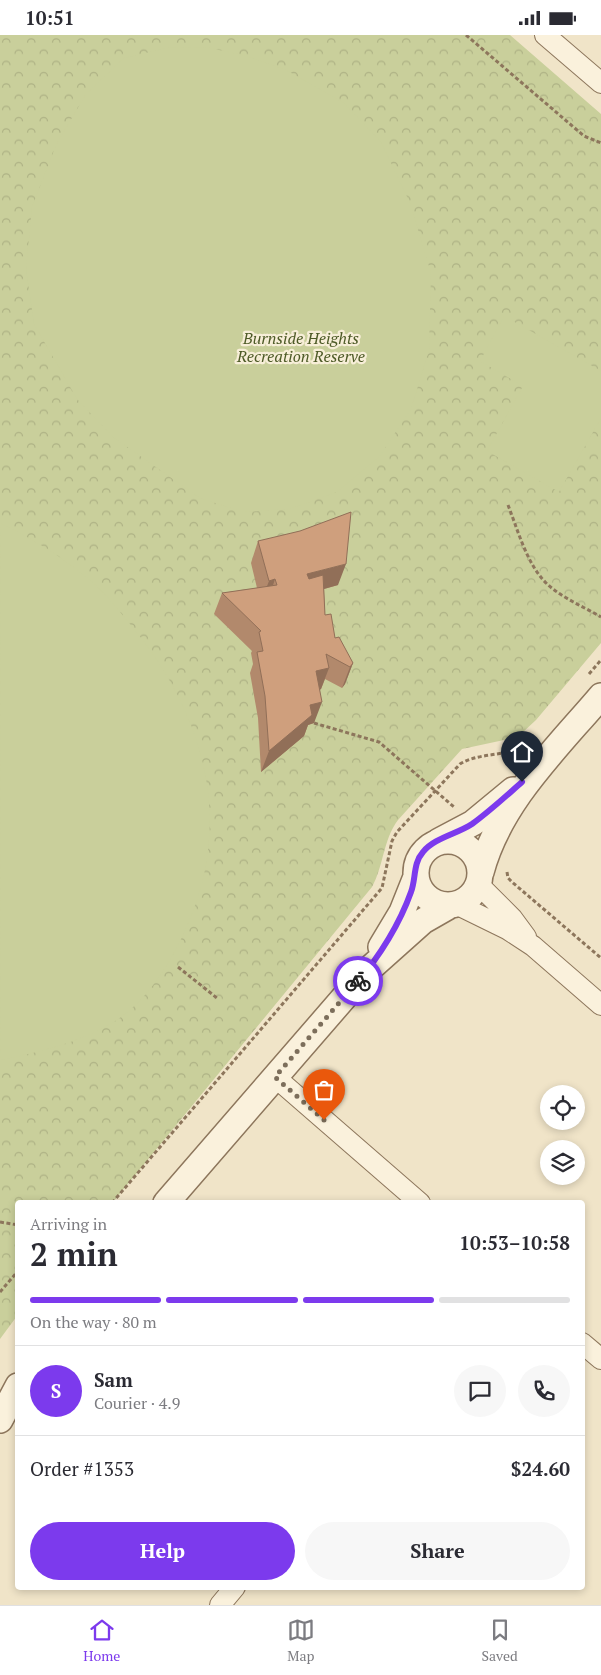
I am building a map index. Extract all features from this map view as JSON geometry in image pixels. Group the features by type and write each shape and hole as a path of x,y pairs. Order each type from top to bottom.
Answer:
{"street":[{"path":"545,35 601,83"},
{"path":"169,1200 367,971 423,921 470,896 479,878 492,838 511,806 550,756 601,697"},
{"path":"367,971 396,925 416,877 417,862 422,853 473,823 550,756"},
{"path":"440,841 459,842 468,846 479,862 479,878 533,946"},
{"path":"416,877 421,892 429,899 438,904 454,904 506,929 533,946 601,1005"},
{"path":"275,1077 417,1200"},
{"path":"585,1346 601,1359"},
{"path":"0,1420 15,1392"},
{"path":"220,1605 232,1590"}],"path":[{"path":"466,35 584,136 601,143"},
{"path":"508,505 529,557 540,577 556,591 601,617"},
{"path":"588,675 601,660"},
{"path":"314,723 379,742 435,790"},
{"path":"115,1200 382,888 393,837 435,790 460,764 468,759 514,751 531,740"},
{"path":"512,882 601,958"},
{"path":"178,967 217,998"},
{"path":"0,1222 15,1224"},
{"path":"0,1292 15,1274"}],"green space":[{"name":"Burnside Heights Recreation Reserve","path":"0,35 510,35 601,114 601,643 536,720 522,733 504,740 462,749 398,820 389,836 372,887 115,1200 15,1200 15,1319 0,1339"},
{"path":"205,47 247,56 286,70 344,103 381,142 410,203 431,273 429,350 411,409 379,457 337,492 290,509 243,512 200,498 113,437 77,399 34,324 26,269 32,207 56,145 86,94 124,58 167,48"},
{"path":"504,316 601,371 601,418 559,492 487,451 523,386 480,361"},
{"path":"0,523 56,554 76,569 104,593 130,624 155,658 176,693 193,730 204,767 209,806 209,846 201,886 181,940 157,981 125,1014 99,1030 58,1046 1,1060"}],"building":[{"path":"351,512 346,564 307,574 309,579 323,575 325,615 331,614 335,638 339,637 353,663 350,667 326,654 329,668 316,671 322,702 310,705 312,715 269,751 265,696 257,652 263,651 259,632 261,631 222,593 277,585 275,579 269,581 258,541 300,531"}],"way so far":[{"path":"324,1120 275,1077 358,981"}],"route":[{"path":"358,981 367,971 396,925 411,893 416,877 417,862 422,853 430,845 473,823 522,782"}]}
